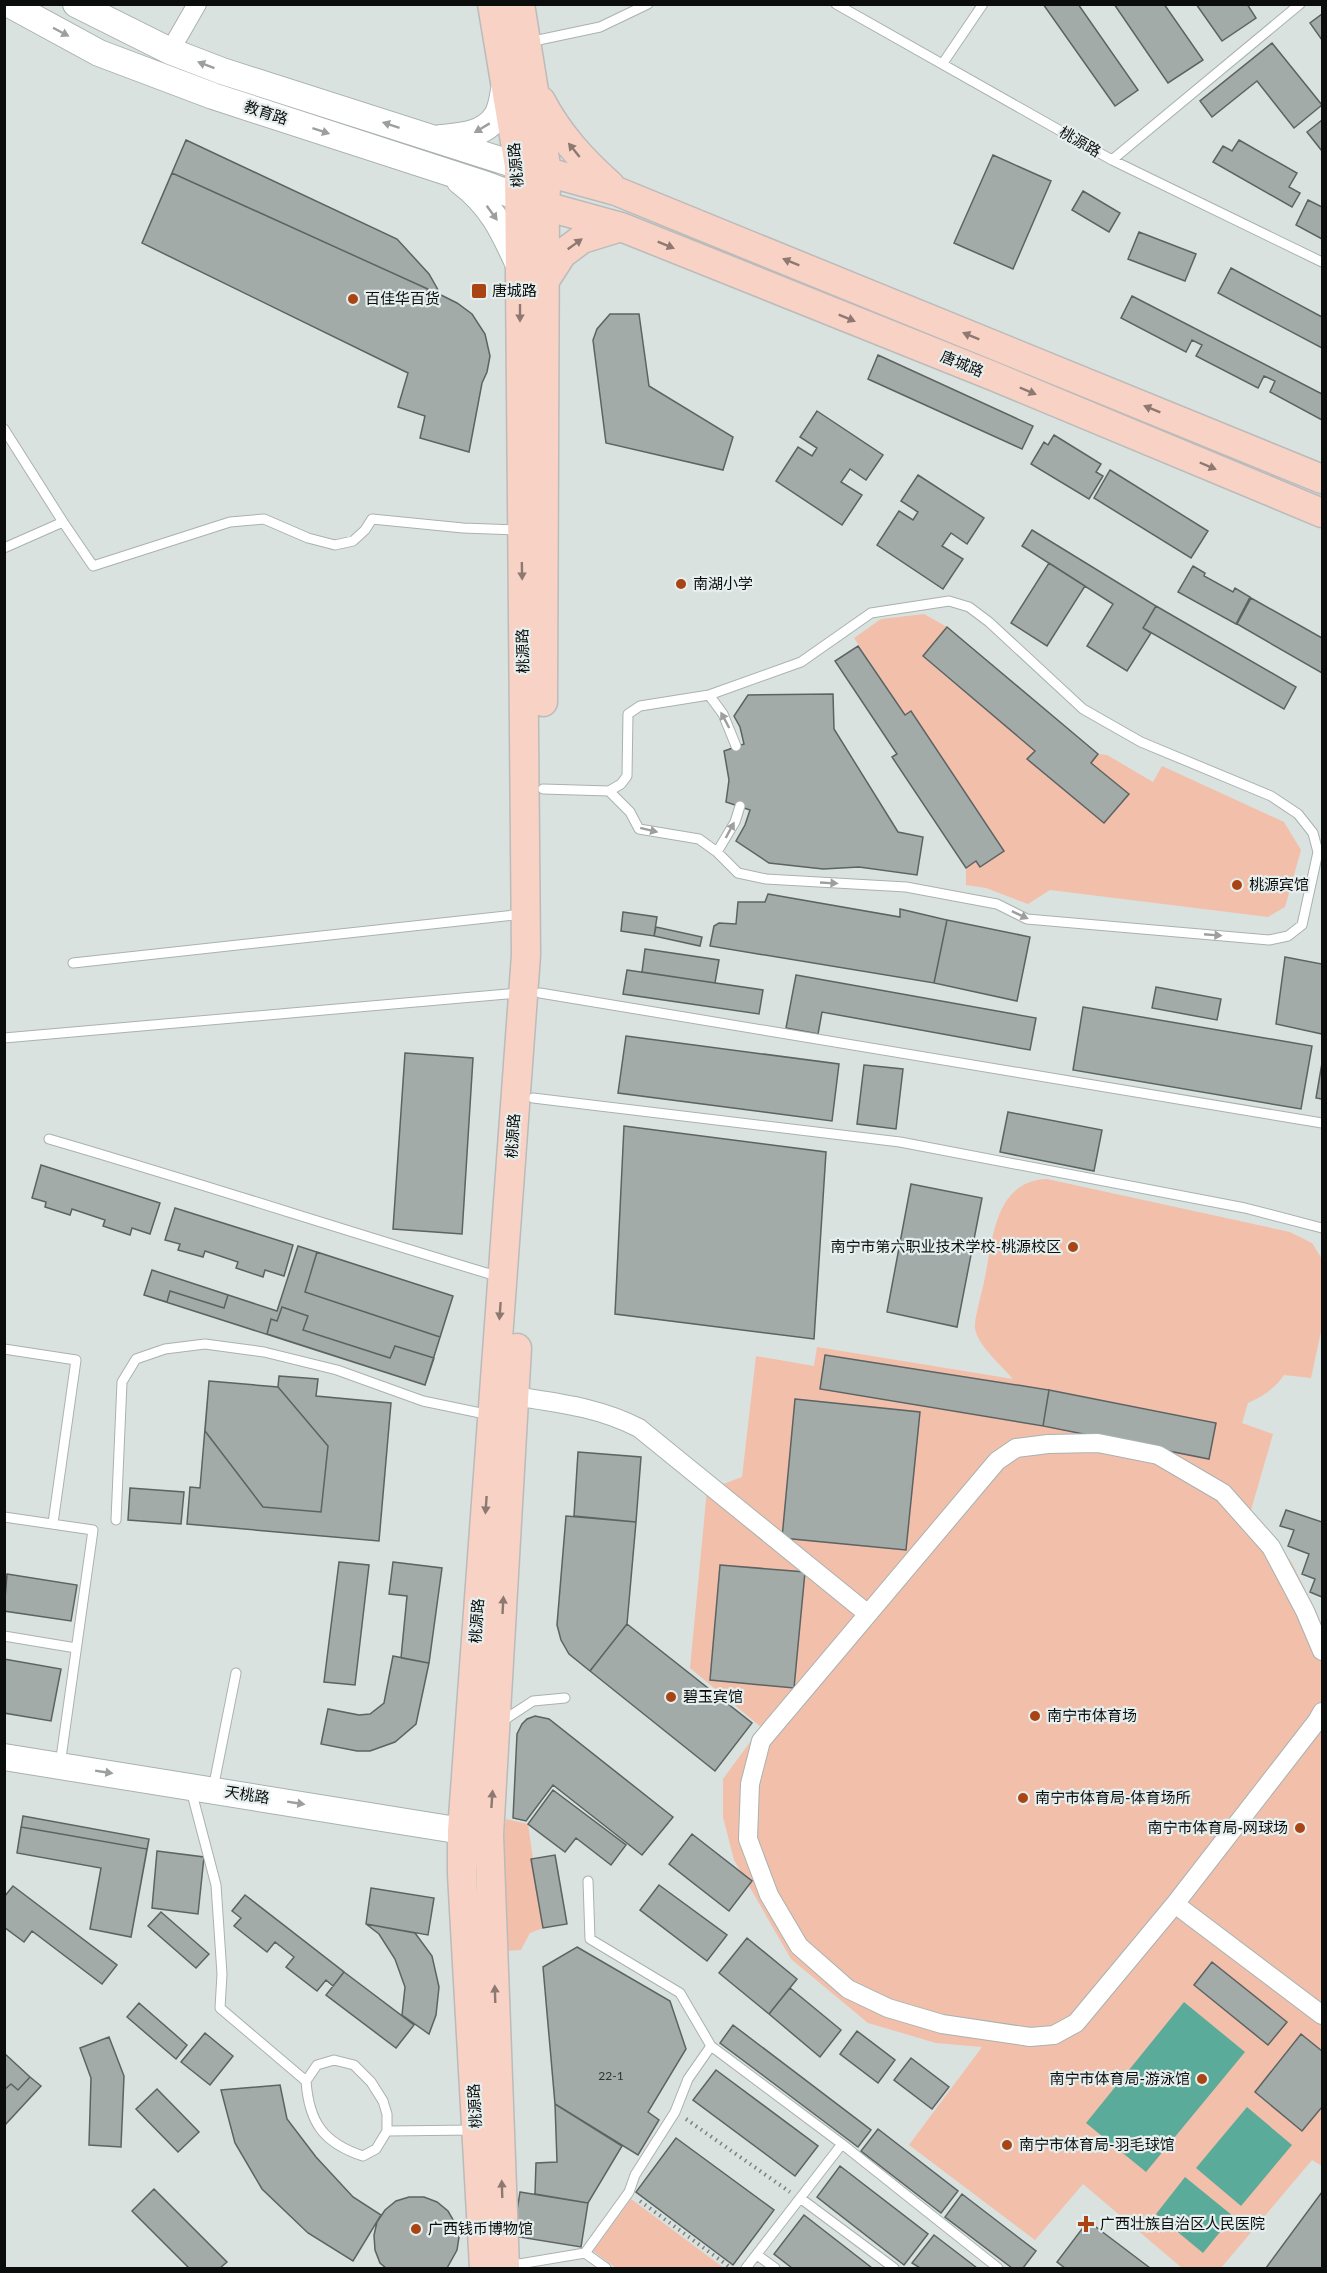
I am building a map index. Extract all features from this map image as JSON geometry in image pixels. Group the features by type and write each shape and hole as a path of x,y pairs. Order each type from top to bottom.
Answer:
{"main road":[{"name":"教育路","path":"9,4 99,53 213,96 450,173 531,202"},
{"name":"教育路","path":"76,4 170,51 222,71 519,166 548,172"},
{"name":"桃源路","path":"492,4 548,172 531,202 520,266 525,914 526,955 531,993 533,1098 489,1835 498,2268"},
{"name":"桃源路","path":"498,2268 476,2130 462,1874 462,1831 502,1278 531,993 542,956 544,282 531,202 519,166 519,84 527,42 520,4"},
{"path":"432,138 464,136 484,129 497,116 519,84 582,161 616,191"},
{"name":"唐城路","path":"548,172 616,191 1323,479"},
{"path":"450,173 478,194 501,226 520,266"},
{"name":"唐城路","path":"531,202 621,227 982,372 1323,513"},
{"path":"544,282 562,254 582,239 621,227"},
{"name":"天桃路","path":"4,1757 202,1787 489,1835"}],"street":[{"path":"170,51 197,4"},
{"path":"514,1396 581,1406 615,1416 639,1428 868,1614"},
{"path":"1323,1652 1305,1611 1271,1547 1223,1493 1158,1455 1098,1443 1048,1444 1016,1448 997,1461 760,1741 750,1784 748,1839 769,1895 799,1946 848,1989 888,2008 942,2024 1030,2037 1054,2035 1076,2023 1175,1904 1323,1712"},
{"path":"1175,1904 1323,2015"}],"lane":[{"path":"527,42 600,27 648,4"},
{"name":"桃源路","path":"836,4 1112,160 1300,4"},
{"path":"943,63 983,4"},
{"path":"1112,160 1323,262"},
{"path":"4,429 93,566 230,522 264,519 308,538 335,545 353,541 365,530 372,519 463,528 522,530"},
{"path":"4,548 63,522"},
{"path":"543,789 609,790 621,784 627,776 628,714 640,706 709,695 801,662 871,613 949,601 969,608 989,622 1083,709 1142,742 1271,796 1298,814 1313,833 1319,862 1302,925 1288,936 1269,940 1027,919 997,904 906,887 766,879 738,873 717,852 699,839 639,829 630,812 609,790"},
{"path":"709,695 723,714 736,747"},
{"path":"717,852 735,822 740,806"},
{"path":"73,963 525,914"},
{"path":"4,1038 531,993 1323,1124"},
{"path":"533,1098 900,1142 1245,1208 1323,1228"},
{"path":"49,1139 168,1173 354,1234 502,1278"},
{"path":"116,1520 122,1382 136,1359 165,1349 205,1344 264,1352 337,1370 423,1401 492,1415"},
{"path":"4,1349 76,1360 53,1523"},
{"path":"4,1517 93,1530 60,1765"},
{"path":"4,1636 76,1648"},
{"path":"237,1673 202,1787 216,1885 222,1974 220,2008 306,2081"},
{"path":"496,1725 532,1701 565,1698"},
{"path":"588,1881 590,1939 680,1993 711,2046 842,2144 998,2268"},
{"path":"498,2268 585,2253 629,2192 635,2175 675,2112 688,2079 711,2046"},
{"path":"334,2060 354,2065 371,2082 383,2101 387,2114 387,2131 376,2149 363,2156 342,2150 321,2131 308,2103 306,2081 317,2065 334,2060"},
{"path":"387,2131 476,2130"},
{"path":"747,2268 842,2144"},
{"path":"800,2198 894,2268"},
{"path":"585,2253 606,2268"},
{"path":"757,2254 775,2268"}],"path":[{"path":"675,2112 800,2198"},
{"path":"629,2192 731,2268"}],"shaded area":[{"path":"924,614 947,627 923,657 1035,751 1028,759 1104,823 1129,794 1091,763 1098,754 1107,755 1153,782 1162,766 1284,822 1301,850 1285,907 1268,917 1050,890 1028,904 986,888 966,885 966,868 976,861 980,867 1004,850 911,712 905,715 854,638 881,619"},
{"name":"南宁市体育局-体育场所","path":"1047,1179 1290,1232 1312,1243 1322,1259 1322,1327 1311,1378 1284,1375 1268,1392 1248,1403 1242,1423 1273,1434 1251,1510 1292,1563 1322,1625 1322,2166 1312,2160 1221,2268 1182,2268 1083,2184 1035,2240 909,2145 982,2047 936,2043 868,2023 791,1959 734,1860 723,1817 723,1779 761,1727 690,1668 707,1490 742,1477 756,1356 814,1366 817,1347 1013,1379 980,1341 975,1328 976,1319 994,1232 1006,1202 1016,1190 1029,1182"},
{"path":"506,1819 528,1824 543,1928 530,1933 521,1950 505,1951 501,1856"},
{"path":"1184,2002 1245,2052 1146,2172 1086,2123"},
{"path":"1247,2107 1292,2145 1241,2206 1196,2168"},
{"path":"1185,2177 1233,2216 1203,2253 1156,2214"},
{"path":"631,2199 724,2268 616,2268 593,2251"}],"building":[{"path":"1043,4 1078,4 1138,90 1115,106"},
{"path":"1114,4 1164,4 1203,60 1168,83"},
{"path":"1196,4 1247,4 1256,18 1222,41"},
{"path":"1322,14 1322,40 1310,23"},
{"path":"1272,43 1322,105 1294,128 1257,81 1212,117 1200,101"},
{"path":"1322,120 1322,151 1307,132"},
{"name":"百佳华百货","path":"186,140 397,239 429,274 441,295 472,314 485,334 490,356 482,383 469,452 420,438 425,416 398,407 408,373 142,243"},
{"path":"1239,140 1297,173 1289,187 1300,193 1292,207 1213,162 1223,146 1232,151"},
{"path":"993,155 1051,181 1013,269 954,243"},
{"name":"百佳华百货","path":"172,173 441,295 472,314 485,334 490,356 482,383 469,452 420,438 425,416 398,407 408,373 142,243"},
{"path":"1083,191 1120,213 1109,232 1072,210"},
{"path":"1308,200 1322,207 1322,239 1296,225"},
{"path":"1139,232 1196,254 1185,281 1128,259"},
{"path":"1231,268 1322,317 1322,348 1218,293"},
{"path":"1132,296 1322,394 1322,420 1270,392 1275,381 1264,376 1258,388 1196,356 1202,345 1192,340 1186,352 1121,318"},
{"path":"610,314 639,314 649,386 733,437 723,470 606,443 593,340 597,329"},
{"path":"878,355 1033,426 1022,449 868,379"},
{"path":"817,411 883,455 866,480 850,469 841,482 862,495 842,525 776,481 798,447 812,456 817,448 800,437"},
{"path":"1054,435 1101,464 1096,472 1103,476 1089,499 1031,464 1044,442 1048,445"},
{"path":"1110,470 1208,531 1191,558 1094,498"},
{"path":"918,475 984,518 967,544 951,533 942,546 963,559 943,589 877,545 899,511 913,520 918,512 901,501"},
{"path":"1032,530 1156,606 1143,628 1151,633 1127,671 1087,646 1113,604 1022,546"},
{"path":"1049,563 1085,586 1047,646 1011,623"},
{"path":"1193,566 1205,573 1204,576 1233,592 1235,588 1250,597 1236,624 1178,592"},
{"path":"1251,598 1322,638 1322,673 1237,624"},
{"path":"1156,606 1296,687 1284,709 1143,628"},
{"path":"947,627 1098,754 1091,763 1129,794 1104,823 1027,759 1035,751 923,656"},
{"path":"858,646 905,715 911,711 1004,851 980,867 976,861 966,868 892,757 897,754 835,661"},
{"path":"833,694 834,729 898,832 923,837 917,875 859,867 823,869 769,863 736,841 750,810 726,802 729,780 724,751 744,744 740,727 734,716 748,695"},
{"path":"768,894 900,917 900,909 947,920 934,983 710,946 714,926 719,923 736,924 738,902 765,902"},
{"path":"623,912 657,917 654,936 621,931"},
{"path":"947,920 1030,937 1017,1001 934,983"},
{"path":"656,927 702,937 700,946 654,936"},
{"path":"645,949 719,960 715,983 642,972"},
{"path":"1285,957 1322,964 1322,1034 1276,1024"},
{"path":"627,970 763,990 759,1014 623,994"},
{"path":"796,975 1036,1018 1030,1050 822,1012 818,1034 786,1028"},
{"path":"1156,987 1221,999 1217,1020 1152,1008"},
{"path":"1083,1007 1312,1046 1301,1109 1073,1070"},
{"path":"626,1036 839,1064 832,1121 618,1093"},
{"path":"405,1053 473,1058 462,1234 393,1229"},
{"path":"1322,1063 1322,1099 1316,1098"},
{"path":"864,1065 903,1069 896,1129 857,1124"},
{"path":"1008,1112 1102,1130 1094,1171 1000,1152"},
{"path":"624,1126 826,1152 814,1339 615,1314"},
{"path":"41,1165 160,1203 150,1234 132,1228 130,1235 103,1226 105,1220 72,1209 70,1215 45,1207 46,1202 32,1198"},
{"path":"911,1184 982,1198 957,1327 887,1312"},
{"path":"175,1208 293,1245 284,1276 265,1270 263,1277 236,1268 238,1262 205,1251 203,1257 178,1250 180,1244 165,1240"},
{"path":"298,1246 453,1296 425,1385 144,1295 152,1270 277,1311"},
{"path":"317,1252 453,1296 440,1337 305,1292"},
{"path":"152,1270 228,1295 224,1308 170,1291 167,1302 144,1295"},
{"path":"282,1307 308,1316 303,1330 390,1358 395,1346 434,1358 425,1385 267,1334 271,1319 277,1321"},
{"path":"825,1355 1049,1390 1043,1426 820,1389"},
{"path":"279,1376 318,1379 316,1396 391,1403 379,1541 187,1524 190,1487 200,1488 209,1381 278,1387"},
{"path":"209,1381 278,1387 328,1446 321,1512 263,1507 205,1431"},
{"path":"1049,1390 1216,1423 1209,1459 1043,1426"},
{"path":"795,1399 920,1412 906,1550 782,1538"},
{"path":"578,1452 641,1457 636,1522 574,1516"},
{"path":"130,1488 184,1492 181,1524 128,1520"},
{"path":"1286,1510 1322,1522 1322,1597 1310,1592 1315,1579 1302,1574 1309,1554 1288,1546 1294,1530 1280,1526"},
{"path":"566,1516 636,1522 627,1624 590,1671 569,1654 561,1640 557,1625"},
{"path":"339,1562 369,1565 355,1685 324,1682"},
{"path":"393,1562 442,1568 429,1663 401,1658 407,1596 389,1594"},
{"path":"720,1565 805,1572 794,1688 710,1680"},
{"path":"7,1574 77,1585 71,1621 4,1611"},
{"name":"碧玉宾馆","path":"627,1624 752,1723 715,1771 590,1671"},
{"path":"393,1656 429,1663 416,1724 395,1742 370,1751 357,1751 321,1744 328,1709 359,1715 370,1714 384,1703"},
{"path":"4,1659 61,1669 51,1721 4,1713"},
{"path":"535,1716 549,1719 673,1817 642,1855 553,1785 526,1821 513,1818 517,1734 527,1719"},
{"path":"553,1790 626,1845 611,1865 576,1838 565,1852 528,1824"},
{"path":"23,1816 149,1839 131,1937 90,1929 101,1868 17,1853"},
{"path":"21,1827 147,1849 131,1937 90,1929 101,1868 17,1853"},
{"path":"692,1834 752,1881 729,1911 669,1864"},
{"path":"157,1851 204,1857 198,1914 152,1908"},
{"path":"555,1855 567,1924 543,1928 531,1859"},
{"path":"659,1885 727,1935 707,1961 640,1910"},
{"path":"13,1886 117,1965 102,1984 32,1931 24,1942 4,1927 4,1897"},
{"path":"371,1888 434,1898 428,1935 366,1924"},
{"path":"245,1895 344,1972 333,1986 326,1980 317,1991 286,1967 294,1957 275,1942 267,1952 234,1926 241,1918 232,1911"},
{"path":"161,1912 209,1954 196,1968 148,1926"},
{"path":"366,1924 415,1933 432,1956 439,1987 436,2015 429,2034 402,2015 405,1987 395,1959 379,1934"},
{"path":"747,1938 797,1979 769,2014 719,1973"},
{"path":"577,1947 670,2001 686,2049 648,2112 659,2120 638,2155 555,2104 543,1967"},
{"path":"1212,1962 1287,2022 1268,2045 1194,1985"},
{"path":"344,1972 414,2025 396,2048 326,1995"},
{"path":"790,1988 841,2030 820,2057 769,2014"},
{"path":"139,2003 187,2045 176,2059 127,2017"},
{"path":"733,2025 871,2130 858,2147 720,2043"},
{"path":"857,2031 895,2060 878,2083 840,2054"},
{"path":"205,2033 233,2056 210,2085 181,2062"},
{"path":"1301,2034 1322,2051 1322,2107 1302,2131 1255,2092"},
{"path":"109,2037 124,2076 121,2147 89,2145 91,2078 80,2048"},
{"path":"4,2053 30,2077 18,2090 11,2084 4,2090"},
{"path":"911,2058 949,2087 932,2109 894,2080"},
{"path":"716,2070 818,2146 795,2176 693,2100"},
{"path":"30,2077 41,2086 4,2126 4,2090 11,2084 18,2090"},
{"path":"280,2085 287,2119 316,2157 353,2197 381,2215 353,2261 308,2233 262,2189 235,2143 221,2090"},
{"path":"157,2089 199,2132 178,2152 136,2109"},
{"path":"555,2104 622,2146 588,2203 535,2194 536,2163 557,2162"},
{"path":"878,2129 958,2191 941,2213 861,2151"},
{"path":"676,2138 774,2210 733,2265 636,2192"},
{"path":"840,2166 928,2234 904,2265 817,2197"},
{"path":"154,2189 227,2262 220,2268 189,2268 132,2211"},
{"path":"520,2192 588,2203 581,2247 513,2236"},
{"path":"1322,2192 1322,2268 1266,2268"},
{"path":"962,2194 1036,2251 1023,2268 1012,2268 945,2217"},
{"name":"广西钱币博物馆","path":"409,2197 424,2197 437,2202 448,2211 455,2223 459,2237 457,2250 447,2268 386,2268 380,2263 375,2250 374,2235 377,2222 385,2210 396,2201"},
{"path":"804,2215 872,2268 792,2268 774,2254"},
{"path":"1088,2221 1150,2268 1065,2268 1057,2262"},
{"path":"934,2235 977,2268 920,2268 912,2263"}],"place":[{"name":"唐城路","path":"479,291"},
{"name":"百佳华百货","path":"353,299"},
{"name":"南湖小学","path":"681,584"},
{"name":"桃源宾馆","path":"1237,885"},
{"name":"南宁市第六职业技术学校-桃源校区","path":"1073,1247"},
{"name":"碧玉宾馆","path":"671,1697"},
{"name":"南宁市体育场","path":"1035,1716"},
{"name":"南宁市体育局-体育场所","path":"1023,1798"},
{"name":"南宁市体育局-网球场","path":"1300,1828"},
{"name":"南宁市体育局-游泳馆","path":"1202,2079"},
{"name":"南宁市体育局-羽毛球馆","path":"1007,2145"},
{"name":"广西壮族自治区人民医院","path":"1086,2224"},
{"name":"广西钱币博物馆","path":"416,2229"}]}
